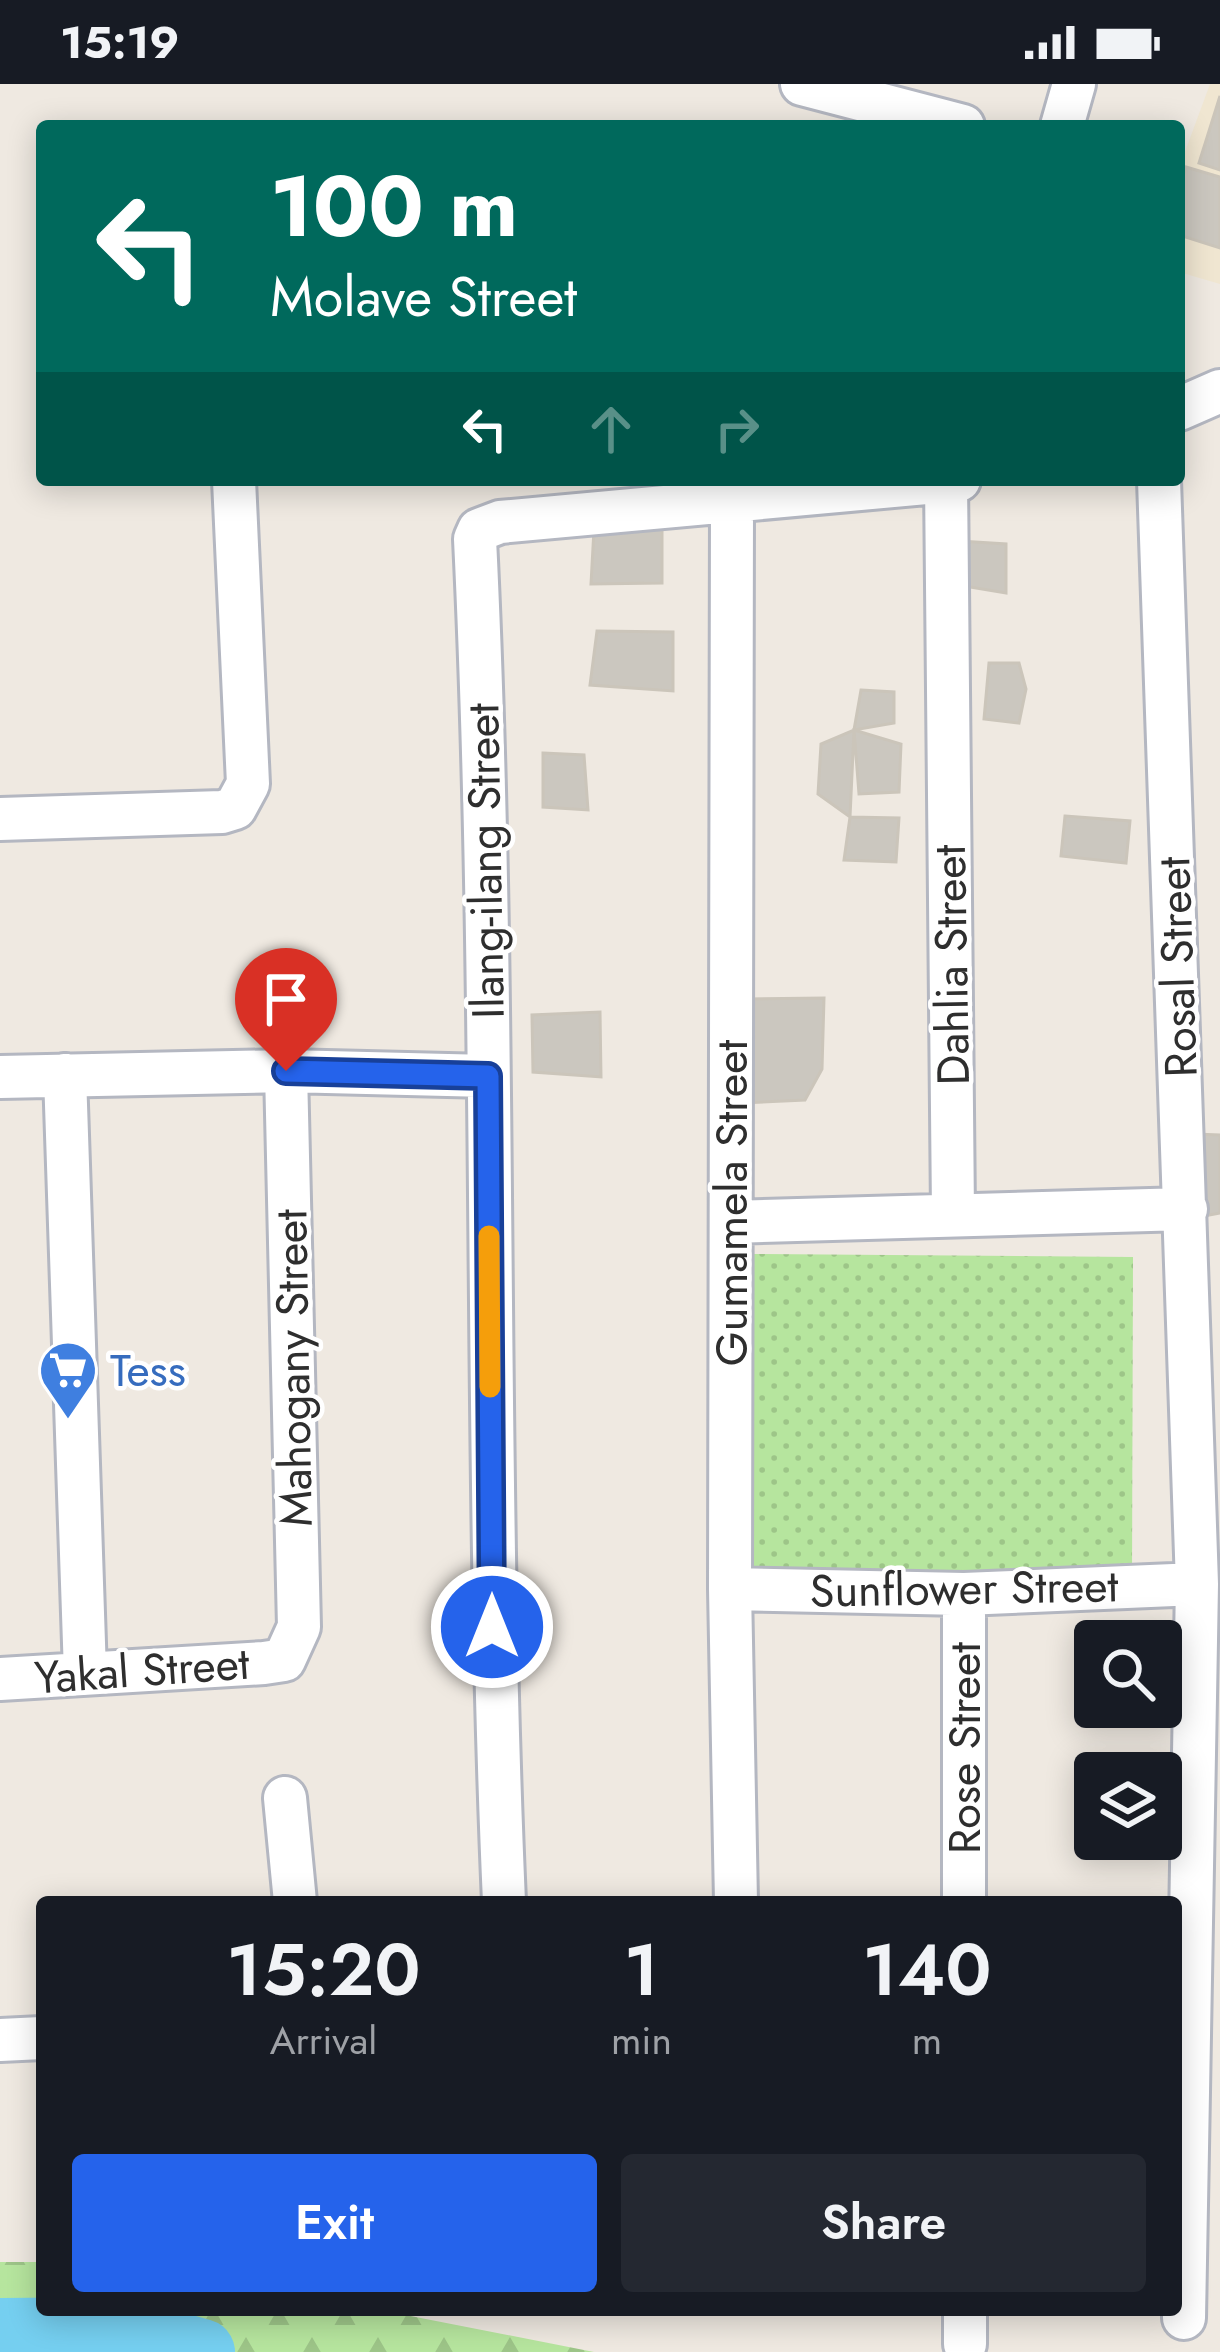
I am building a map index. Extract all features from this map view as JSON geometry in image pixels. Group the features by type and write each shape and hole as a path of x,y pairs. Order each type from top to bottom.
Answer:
{"street":[{"path":"802,84 940,120"},
{"path":"1064,120 1074,84"},
{"path":"1185,406 1220,391"},
{"path":"0,819 222,812 242,798 248,784 246,670 234,486"},
{"path":"732,504 903,486"},
{"name":"Dahlia Street","path":"950,486 953,1214"},
{"name":"Rosal Street","path":"1160,486 1186,1209 1206,1424 1197,1584 1184,2318"},
{"name":"Ilang-ilang Street","path":"504,1896 492,1627 485,750 475,539 479,530 500,522 732,504"},
{"name":"Gumamela Street","path":"732,504 730,1589 736,1896"},
{"path":"0,1076 286,1071 488,1076"},
{"name":"Mahogany Street","path":"284,1660 299,1627 286,1071"},
{"path":"65,1075 85,1673"},
{"path":"731,1222 1186,1209"},
{"name":"Sunflower Street","path":"730,1589 964,1594 1197,1584"},
{"name":"Rose Street","path":"964,1594 964,1896"},
{"name":"Yakal Street","path":"0,1679 284,1660"},
{"path":"285,1798 294,1896"},
{"path":"0,2040 36,2038"}],"shaded area":[{"path":"1210,84 1220,84 1220,284 1185,274 1185,152"}],"green space":[{"path":"750,1254 1133,1257 1132,1581 749,1577"},
{"path":"0,2262 36,2262 36,2316 411,2316 594,2352 0,2352"}],"building":[{"path":"1220,96 1220,170 1199,163"},
{"path":"1185,170 1220,177 1220,248 1185,237"},
{"path":"662,522 662,583 591,584 594,529"},
{"path":"959,541 1006,544 1006,593 958,585"},
{"path":"597,631 673,632 673,691 590,685"},
{"path":"989,663 1019,663 1026,689 1019,723 984,719"},
{"path":"861,690 894,692 894,723 854,730"},
{"path":"854,730 901,744 899,792 859,794"},
{"path":"854,730 850,817 818,794 821,744"},
{"path":"543,753 584,755 588,810 543,807"},
{"path":"1065,816 1130,821 1126,863 1061,856"},
{"path":"850,817 899,818 896,862 844,860"},
{"path":"824,998 822,1069 805,1100 742,1103 747,999"},
{"path":"600,1012 601,1077 533,1072 532,1015"},
{"path":"1195,1134 1220,1135 1220,1213 1199,1217"}],"waterway":[{"path":"0,2331 124,2330 202,2352"}],"slow traffic":[{"path":"489,1236 490,1387"}],"place":[{"name":"Tess","path":"68,1421"}],"route":[{"path":"286,1071 488,1076 492,1627"}]}
